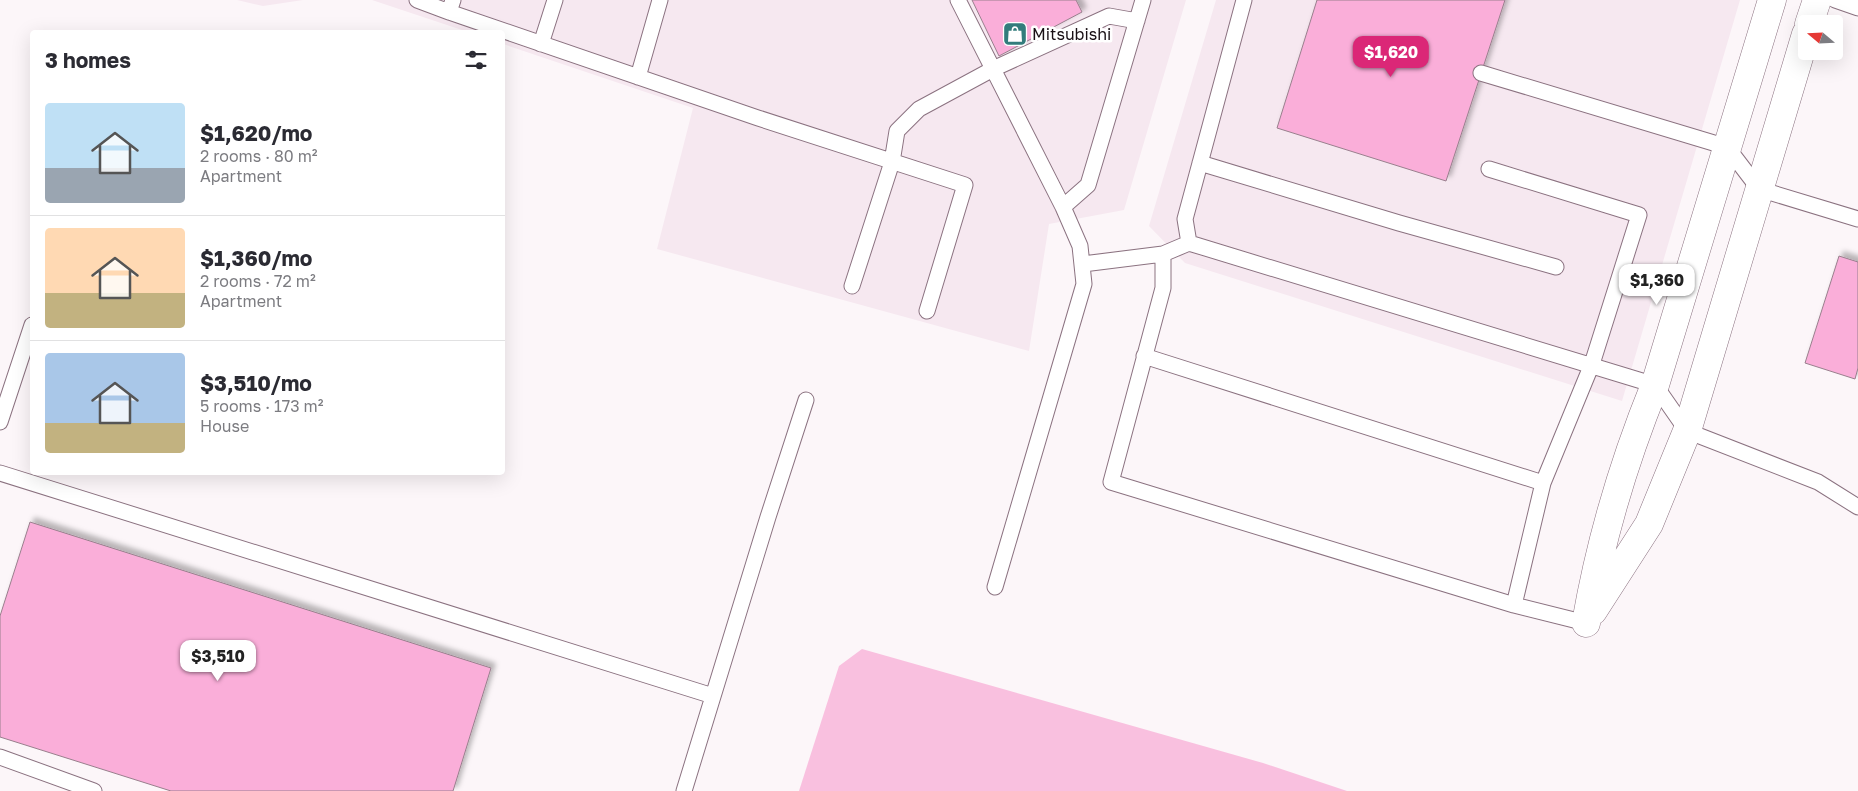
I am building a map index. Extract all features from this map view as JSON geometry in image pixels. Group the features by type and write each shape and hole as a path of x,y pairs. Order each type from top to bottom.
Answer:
{"street":[{"path":"1586,623 1595,571 1636,432 1655,385 1772,0"},
{"path":"1812,15 1817,0"},
{"path":"1586,623 1649,524 1687,431 1798,60"}],"lane":[{"path":"417,0 451,6 541,44 965,185 928,311"},
{"path":"541,44 555,0"},
{"path":"638,77 660,0"},
{"path":"958,0 1064,207 1080,246 1084,284 995,588"},
{"path":"1064,207 1088,185 1144,0"},
{"path":"1189,243 1185,219 1244,0"},
{"path":"1835,0 1858,8"},
{"path":"852,286 892,162 897,131 919,109 993,69 1108,16 1137,21"},
{"path":"1481,74 1727,147 1759,189 1858,219"},
{"path":"1200,163 1399,223 1556,267"},
{"path":"1489,168 1639,215 1592,364 1543,483 1514,605"},
{"path":"1082,264 1163,254 1189,243 1592,364 1655,385 1687,431 1818,482 1858,507"},
{"path":"1163,254 1163,288 1111,482 1514,605 1586,623"},
{"path":"0,422 30,331"},
{"path":"1144,356 1543,483"},
{"path":"684,791 768,516 806,400"},
{"path":"0,473 713,696"},
{"path":"0,757 94,791"}],"shaded area":[{"path":"237,0 303,0 263,6"},
{"path":"372,0 1186,0 1124,210 1049,224 1029,351 657,249 693,108 505,45 505,30 462,30"},
{"path":"1216,0 1740,0 1622,401 1185,263 1149,226"},
{"path":"862,649 1263,763 1347,791 799,791 839,666"}],"building":[{"name":"Mitsubishi","path":"972,0 1076,0 1082,12 999,56"},
{"path":"1317,0 1505,0 1446,181 1277,128"},
{"path":"1839,256 1858,262 1858,368 1855,379 1805,363"},
{"path":"30,522 491,668 453,791 171,791 0,737 0,616"}],"place":[{"name":"Mitsubishi","path":"1015,34"}]}
